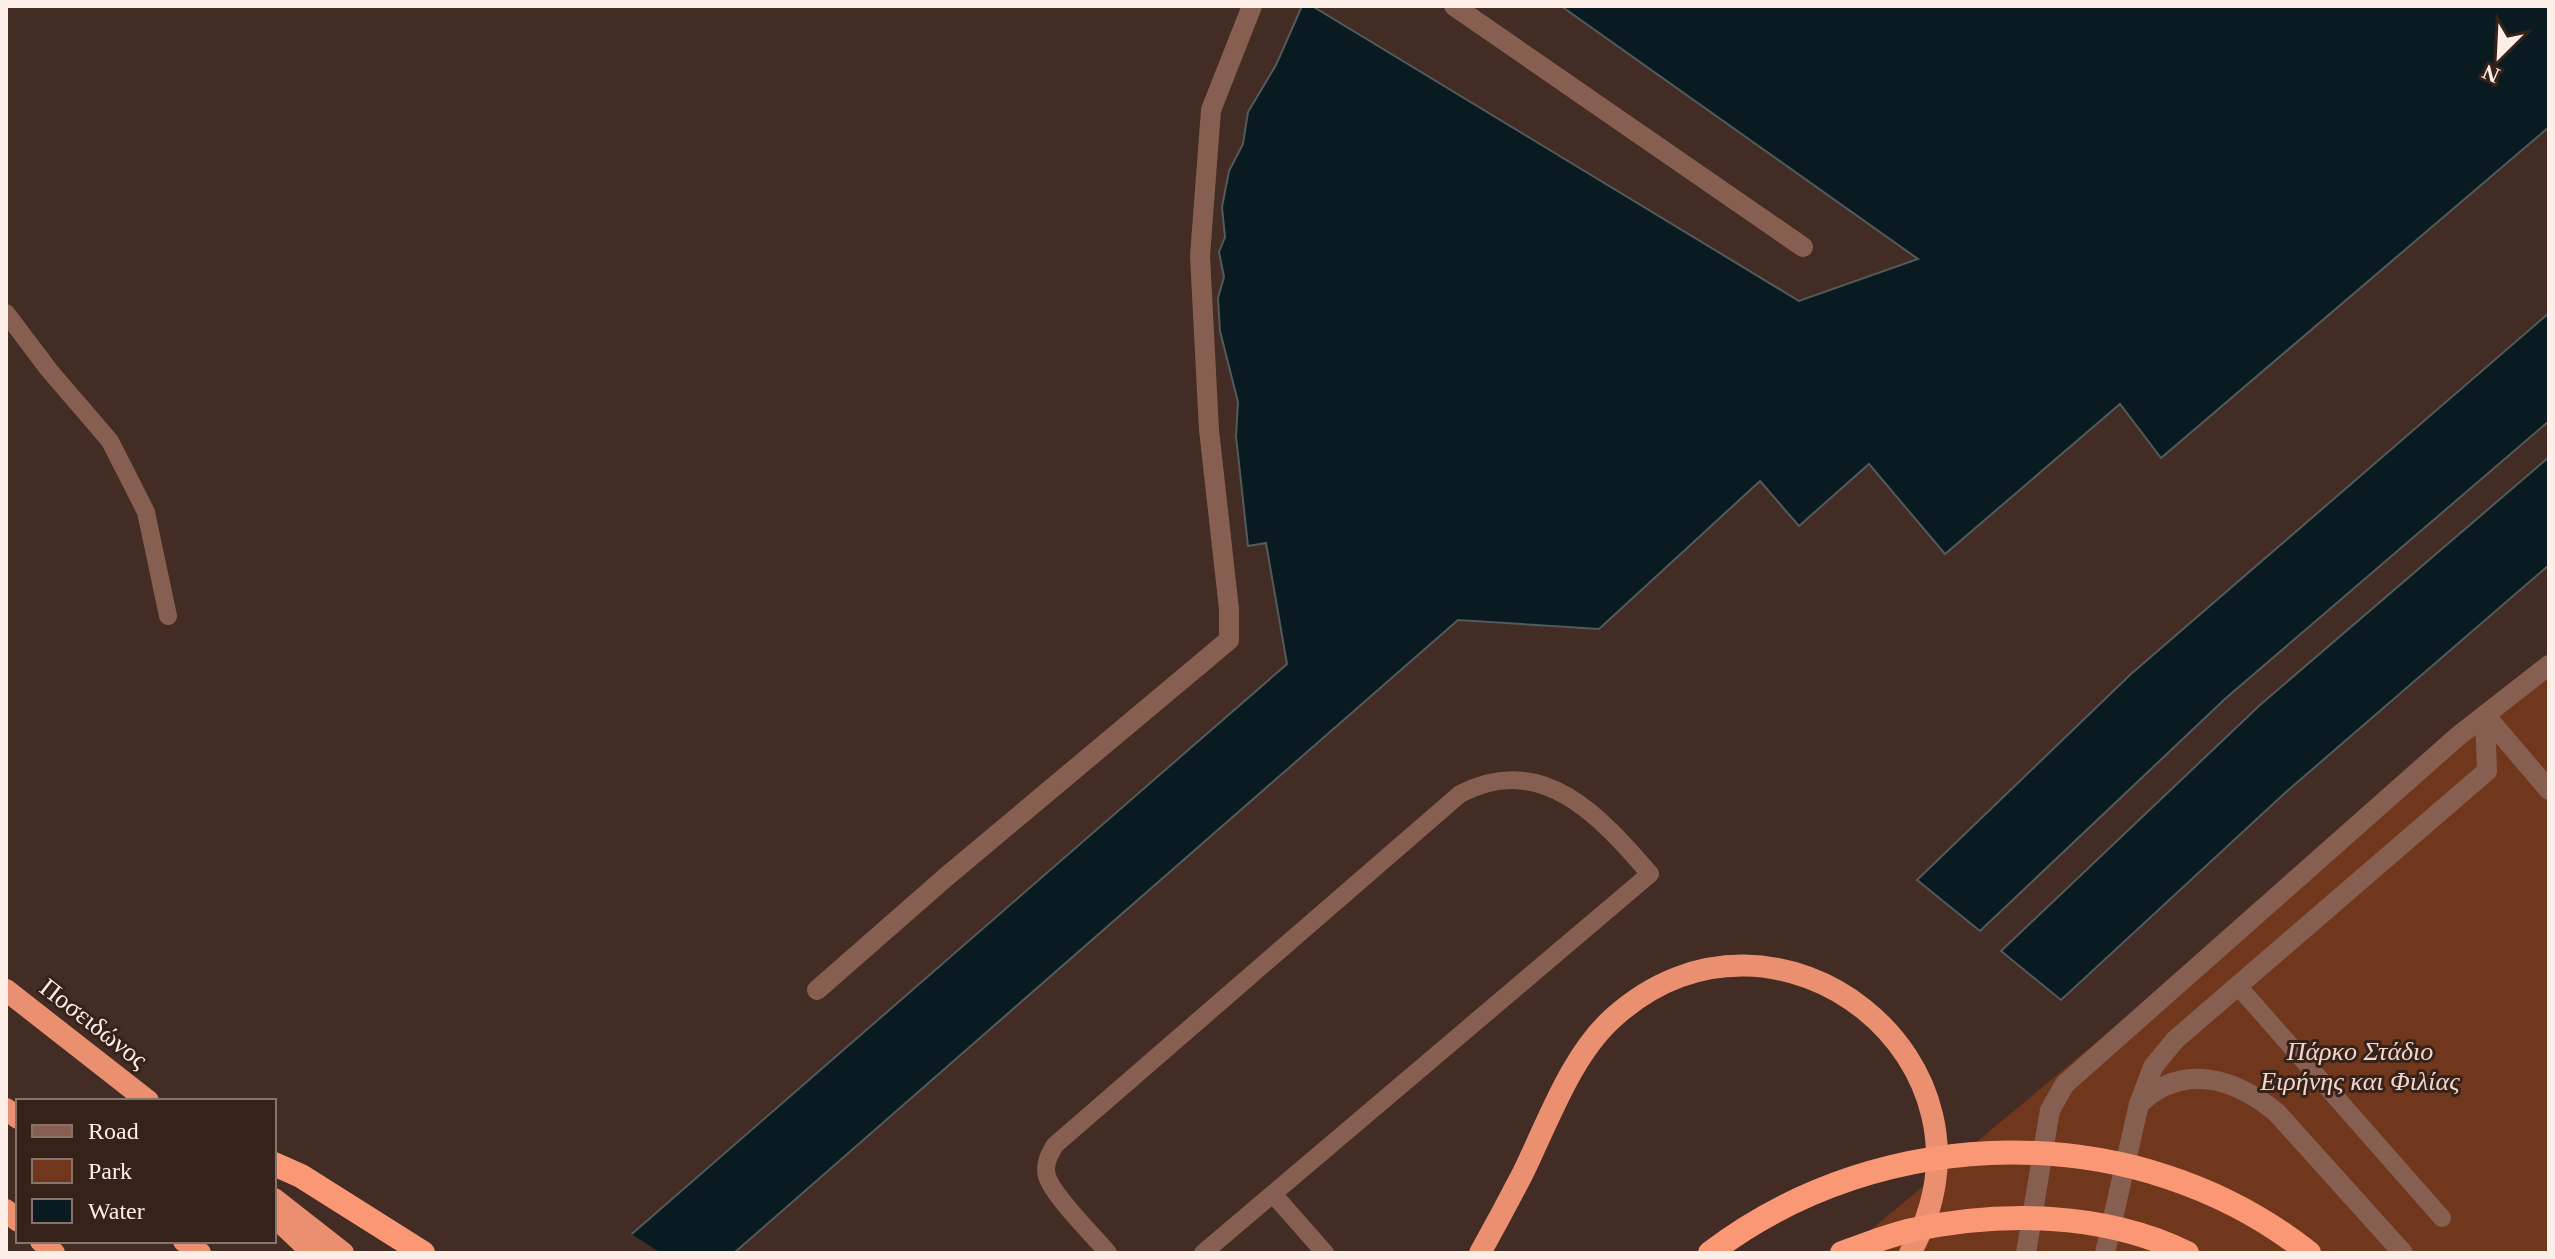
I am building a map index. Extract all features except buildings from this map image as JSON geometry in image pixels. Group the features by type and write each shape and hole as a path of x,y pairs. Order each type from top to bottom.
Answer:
{"highway":[{"path":"1480,1253 1578,1061 1611,1019 1632,1002 1678,977 1730,966 1783,970 1833,988 1877,1018 1895,1038 1921,1084 1930,1109 1936,1162 1928,1214 1910,1253"},
{"name":"Ποσειδώνος","path":"6,990 145,1099"},
{"path":"1710,1253 1778,1209 1853,1178 1914,1161 2013,1152 2108,1161 2178,1179 2240,1207 2309,1253"},
{"path":"276,1165 301,1176 423,1253"},
{"path":"276,1201 343,1253"},
{"path":"276,1218 313,1253"},
{"path":"1842,1253 1909,1231 1979,1219 2035,1219 2118,1230 2187,1253"}],"street":[{"path":"817,990 946,877 1229,640 1229,609 1209,430 1200,256 1211,110 1252,6"},
{"path":"1454,6 1803,247"},
{"path":"2026,1253 2050,1110 2065,1084 2485,715 2549,665"},
{"path":"2485,715 2549,790"},
{"path":"2105,1253 2139,1104 2153,1067 2175,1040 2487,771 2485,715"},
{"path":"2139,1104 2151,1092 2172,1081 2204,1079 2233,1085 2255,1094 2277,1113 2403,1253"}],"lane":[{"path":"6,313 49,370 110,441 146,512 168,616"},
{"path":"1108,1253 1054,1189 1046,1175 1047,1159 1055,1145 1441,810 1460,794 1480,784 1509,778 1538,782 1562,793 1607,827 1650,874 1203,1253"},
{"path":"2238,986 2442,1218"},
{"path":"1273,1194 1325,1253"}],"green space":[{"name":"Πάρκο Στάδιο Ειρήνης και Φιλίας","path":"2549,666 2549,1253 1843,1253"}],"water":[{"path":"1302,6 1312,6 1799,301 1918,259 1561,6 2549,6 2549,127 2161,458 2120,404 1945,554 1869,464 1799,526 1760,481 1599,629 1458,620 734,1253 610,1253 1287,664 1266,543 1248,546 1236,436 1238,402 1220,331 1218,298 1224,277 1219,252 1225,237 1222,207 1229,171 1243,144 1248,112 1276,65"},
{"path":"2549,313 2549,421 2226,698 1980,931 1917,880 2131,674"},
{"path":"2549,457 2549,565 2286,792 2061,1000 2001,951 2260,705"}],"pier":[{"path":"628,1232 661,1253 606,1253"}]}
